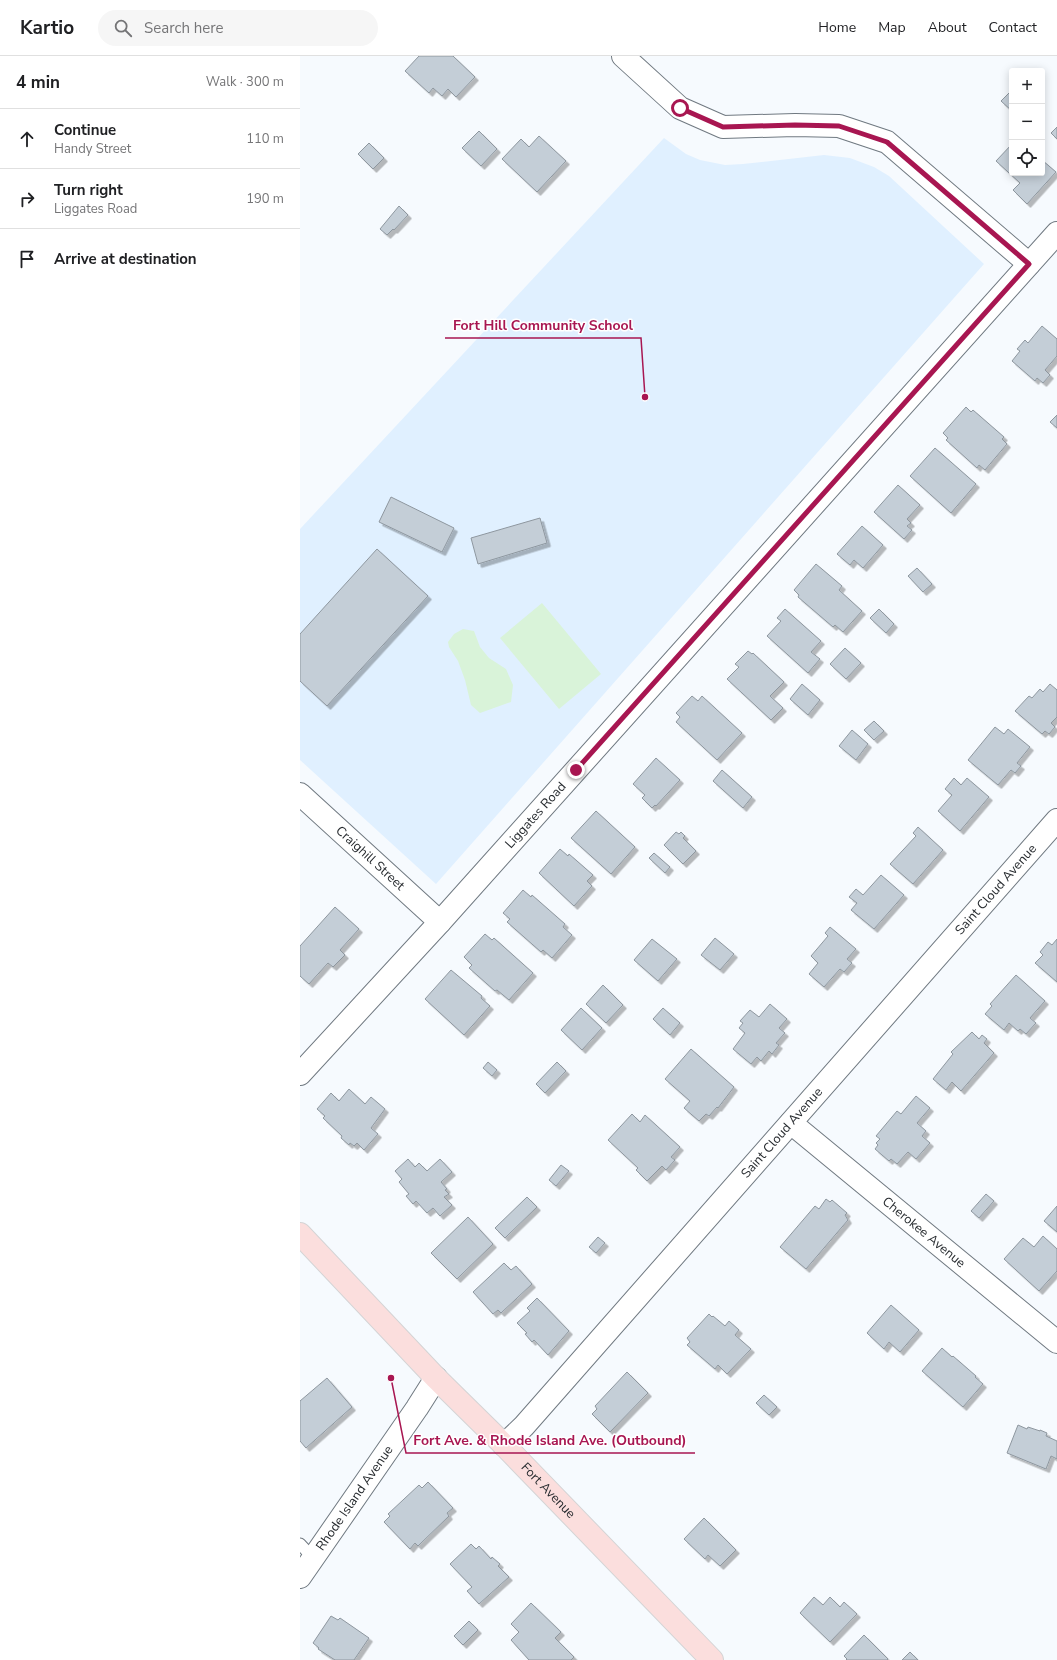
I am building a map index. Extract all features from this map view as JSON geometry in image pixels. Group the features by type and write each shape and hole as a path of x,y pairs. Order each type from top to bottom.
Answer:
{"main road":[{"name":"Fort Avenue","path":"300,1234 436,1378 504,1445 712,1660"}],"street":[{"path":"623,56 680,108 723,127 795,125 839,126 887,142 1029,264"},
{"name":"Liggates Road","path":"300,1074 440,922 1057,233"},
{"name":"Craighill Street","path":"300,794 440,922"},
{"name":"Saint Cloud Avenue","path":"504,1445 524,1426 1057,820"},
{"name":"Cherokee Avenue","path":"791,1123 1057,1342"},
{"name":"Rhode Island Avenue","path":"300,1577 306,1551 417,1408 436,1378"}],"shaded area":[{"path":"664,138 686,154 700,160 725,165 824,155 850,158 874,167 889,176 984,264 436,884 300,760 300,529"}],"green space":[{"path":"542,603 601,674 559,709 500,638"},
{"path":"463,629 474,631 480,647 489,658 506,669 513,685 511,702 480,713 471,705 465,680 458,661 449,647 448,642 454,634"}],"building":[{"path":"419,56 453,56 475,77 456,97 448,89 442,96 433,88 429,93 405,71"},
{"path":"1009,93 1009,108 1001,101"},
{"path":"1057,127 1057,139 1051,133"},
{"path":"479,131 497,149 481,166 462,148"},
{"path":"539,136 566,161 537,192 502,159 521,139 529,147"},
{"path":"369,143 384,158 373,169 358,154"},
{"path":"1009,147 1009,173 996,161"},
{"path":"1045,163 1056,172 1027,204 1013,190 1020,183 1012,176 1045,176"},
{"path":"399,206 408,215 394,230 393,229 387,235 380,229"},
{"path":"1042,326 1057,339 1057,356 1045,370 1050,375 1043,383 1037,378 1035,381 1012,361 1020,351 1017,349 1025,340 1028,343"},
{"path":"966,407 971,412 973,410 1004,437 1002,439 1007,444 985,470 979,465 977,468 946,440 948,438 943,433"},
{"path":"1057,415 1057,428 1050,422"},
{"path":"935,448 976,484 951,513 910,476"},
{"path":"898,485 920,505 907,519 911,523 907,526 912,530 904,539 874,512"},
{"path":"391,497 454,528 442,552 379,522"},
{"path":"540,518 547,543 478,564 471,538"},
{"path":"862,526 883,545 863,568 854,560 850,565 837,554"},
{"path":"377,549 428,596 327,706 300,681 300,634"},
{"path":"816,564 842,586 839,590 862,611 843,632 835,625 833,627 798,597 799,595 794,590"},
{"path":"917,568 932,584 923,592 908,576"},
{"path":"785,609 821,641 811,652 820,659 808,673 767,636 781,621 777,618"},
{"path":"879,609 894,624 886,633 870,618"},
{"path":"845,648 861,663 846,679 830,664"},
{"path":"748,651 752,654 753,653 784,682 770,696 783,708 771,720 727,679 739,667 735,664"},
{"path":"802,684 820,700 808,715 790,699"},
{"path":"1050,684 1057,690 1057,717 1051,723 1055,727 1049,734 1045,731 1042,734 1015,711 1029,696 1032,698 1040,689 1043,692"},
{"path":"692,696 698,701 702,696 742,733 717,760 676,722 680,717 676,713"},
{"path":"874,721 884,731 874,740 864,730"},
{"path":"995,727 1004,734 1008,729 1030,747 1017,763 1021,766 1015,773 1011,770 998,785 968,760"},
{"path":"852,730 868,744 856,760 839,746"},
{"path":"656,758 680,780 656,806 655,805 652,808 642,798 645,795 633,784"},
{"path":"722,770 752,797 743,808 713,781"},
{"path":"954,778 961,785 967,778 989,797 960,831 938,811 952,795 945,789"},
{"path":"596,811 635,847 611,874 571,838"},
{"path":"918,827 943,850 913,884 890,864 916,836 913,833"},
{"path":"676,832 679,834 681,832 685,836 683,838 696,851 683,864 664,845"},
{"path":"560,849 568,856 569,854 593,875 587,881 592,886 574,906 539,873"},
{"path":"654,853 670,867 665,873 649,858"},
{"path":"881,875 904,895 874,929 851,910 857,903 849,897 856,889 863,895"},
{"path":"523,890 531,897 532,895 565,924 563,927 572,935 552,958 543,950 541,952 507,922 510,919 503,913"},
{"path":"335,907 359,929 340,950 345,955 333,967 328,963 309,984 300,976 300,946"},
{"path":"830,927 856,949 847,959 852,963 844,972 840,969 824,987 809,974 818,963 811,956 828,936 825,933"},
{"path":"485,934 492,940 494,938 533,973 509,1000 497,990 495,991 469,968 472,965 464,957"},
{"path":"715,938 734,954 720,970 701,955"},
{"path":"652,939 677,959 658,981 634,960"},
{"path":"1057,939 1057,982 1035,963 1043,955 1040,952 1048,942 1052,945"},
{"path":"451,970 482,996 481,998 490,1006 464,1035 425,999"},
{"path":"1016,975 1045,1001 1030,1018 1036,1023 1026,1034 1020,1029 1018,1031 1009,1023 1004,1030 985,1014 992,1006 990,1004"},
{"path":"603,985 623,1005 606,1023 586,1004"},
{"path":"770,1004 787,1019 779,1028 785,1033 776,1043 779,1045 772,1054 769,1051 761,1061 757,1057 751,1064 733,1049 745,1033 739,1028 743,1023 740,1021 750,1010 759,1017"},
{"path":"581,1008 602,1028 582,1050 561,1030"},
{"path":"663,1008 680,1023 670,1035 653,1019"},
{"path":"972,1032 979,1039 982,1035 987,1039 984,1043 994,1053 961,1091 952,1082 946,1090 933,1079 953,1054 951,1052"},
{"path":"691,1049 734,1087 718,1108 717,1107 709,1116 706,1114 699,1121 684,1108 690,1101 665,1079"},
{"path":"488,1062 497,1070 492,1076 483,1068"},
{"path":"557,1062 566,1071 545,1093 536,1084"},
{"path":"349,1089 365,1104 371,1097 385,1109 371,1128 378,1134 364,1150 357,1143 354,1146 350,1143 349,1145 341,1138 342,1136 323,1118 325,1116 317,1109 331,1093 339,1101"},
{"path":"916,1096 930,1108 917,1123 926,1131 922,1136 930,1143 916,1159 908,1152 897,1164 891,1159 889,1161 875,1149 878,1145 876,1143 880,1139 876,1136 897,1111 901,1114"},
{"path":"632,1114 640,1122 645,1115 680,1147 671,1157 675,1160 666,1170 662,1166 647,1181 636,1170 638,1168 608,1140"},
{"path":"408,1159 415,1167 419,1163 427,1171 440,1159 452,1172 441,1182 449,1194 444,1197 452,1205 440,1216 433,1208 427,1213 416,1201 413,1204 406,1196 409,1194 399,1182 402,1179 395,1171"},
{"path":"561,1165 569,1171 556,1186 549,1180"},
{"path":"986,1194 994,1201 979,1218 971,1211"},
{"path":"527,1197 537,1207 505,1238 495,1228"},
{"path":"826,1199 830,1202 832,1200 847,1213 845,1215 848,1220 806,1269 780,1247 815,1206 819,1209"},
{"path":"1057,1206 1057,1232 1044,1221"},
{"path":"468,1217 493,1244 457,1279 431,1253"},
{"path":"1043,1236 1057,1249 1057,1271 1039,1291 1004,1259 1023,1238 1034,1247"},
{"path":"598,1237 605,1243 596,1253 589,1247"},
{"path":"504,1263 511,1270 516,1266 532,1284 501,1313 498,1310 493,1314 473,1292"},
{"path":"537,1298 569,1331 548,1355 534,1340 532,1342 525,1334 527,1333 517,1323 530,1311 527,1308"},
{"path":"891,1305 919,1330 900,1352 889,1342 884,1349 867,1333"},
{"path":"709,1314 725,1326 729,1321 739,1330 735,1335 751,1349 727,1374 718,1365 715,1369 687,1345 690,1342 687,1338"},
{"path":"942,1348 976,1376 975,1377 983,1384 963,1407 922,1371"},
{"path":"627,1372 648,1393 610,1432 592,1414 597,1409 595,1406"},
{"path":"327,1378 352,1407 306,1448 300,1441 300,1401"},
{"path":"764,1395 777,1407 769,1415 756,1403"},
{"path":"1018,1425 1027,1429 1028,1427 1040,1430 1047,1433 1046,1436 1057,1441 1057,1459 1051,1456 1046,1469 1007,1453"},
{"path":"428,1482 453,1508 447,1513 449,1516 418,1546 415,1543 410,1549 384,1522 390,1516 388,1514 419,1485 422,1488"},
{"path":"704,1518 736,1550 720,1566 708,1555 705,1559 684,1539"},
{"path":"471,1544 476,1549 479,1546 491,1559 492,1557 500,1564 498,1566 509,1577 479,1604 467,1591 472,1587 450,1564"},
{"path":"814,1597 823,1605 830,1597 840,1607 844,1602 857,1614 830,1642 800,1613"},
{"path":"531,1603 561,1632 555,1638 574,1657 571,1660 529,1660 511,1640 519,1632 511,1624"},
{"path":"331,1616 338,1620 340,1618 369,1638 354,1660 335,1660 318,1649 319,1648 313,1643"},
{"path":"469,1621 478,1630 463,1645 454,1636"},
{"path":"864,1635 888,1659 887,1660 846,1660 847,1659 844,1656"},
{"path":"910,1652 918,1660 902,1660"}],"place":[{"name":"Fort Hill Community School","path":"645,397"},
{"name":"Fort Ave. & Rhode Island Ave. (Outbound)","path":"391,1378"}],"route":[{"path":"576,770 1029,264 887,142 839,126 795,125 723,127 680,108"}]}
